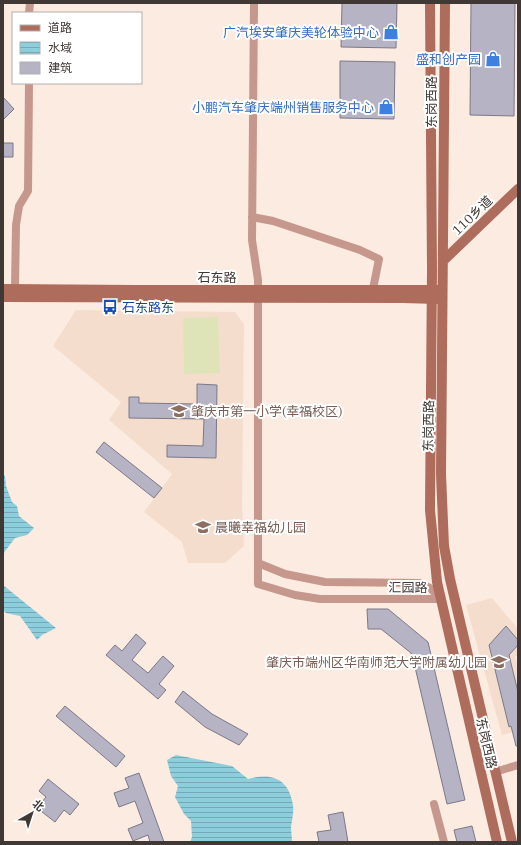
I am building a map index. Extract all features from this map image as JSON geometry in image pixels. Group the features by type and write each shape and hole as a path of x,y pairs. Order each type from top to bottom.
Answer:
{"main road":[{"name":"东岗西路","path":"430,3 430,510 437,582 497,842"},
{"name":"东岗西路","path":"444,3 441,474 444,546 457,612 512,842"},
{"name":"110乡道","path":"443,261 518,189"},
{"name":"石东路","path":"3,289 134,290 403,298 431,294"},
{"name":"石东路","path":"3,297 258,294 373,289 431,294"},
{"path":"431,294 443,294"}],"street":[{"path":"254,3 252,240 258,280 258,563"},
{"path":"15,288 16,225 19,206 28,191 29,84"},
{"path":"252,217 273,221 353,248 379,259 373,289"},
{"name":"汇园路","path":"258,563 285,574 325,582 420,583 430,588 441,599 320,599 295,595 258,584 258,563"},
{"path":"495,772 518,765"},
{"path":"434,804 444,842"}],"shaded area":[{"name":"肇庆市第一小学(幸福校区)","path":"76,310 235,312 244,324 242,505 244,546 225,563 188,563 182,542 144,512 172,474 109,420 121,402 53,346"},
{"name":"肇庆市端州区华南师范大学附属幼儿园","path":"492,598 518,629 518,655 515,657 518,668 518,731 502,735 466,605"}],"green space":[{"path":"218,317 220,373 184,374 183,318"}],"water":[{"path":"3,473 5,476 6,486 12,502 17,506 19,516 34,528 27,535 15,538 3,554"},
{"path":"3,585 56,628 42,635 37,640 20,616 6,613 3,610"},
{"path":"176,755 232,766 248,779 265,776 278,780 288,789 291,796 293,805 291,827 292,842 190,842 192,837 191,821 184,814 175,797 178,786 171,776 167,760"}],"building":[{"path":"342,3 397,3 396,48 341,47"},
{"name":"盛和创产园","path":"471,3 515,3 514,116 470,115"},
{"path":"340,61 395,62 394,119 340,118"},
{"path":"3,97 14,109 3,120"},
{"path":"3,143 13,143 13,157 3,157"},
{"path":"197,384 217,385 216,458 167,457 167,445 203,446 204,419 129,418 129,397 139,397 139,403 197,404"},
{"path":"104,442 162,488 154,498 96,452"},
{"path":"367,609 388,609 428,642 465,800 447,804 411,653 381,629 368,629"},
{"path":"506,626 518,640 518,645 509,655 518,692 518,746 516,746 511,726 509,727 489,645"},
{"path":"136,634 146,643 132,660 148,673 163,656 174,666 159,684 166,690 158,699 106,655 115,645 122,651"},
{"path":"183,691 212,714 248,734 239,745 205,727 175,702"},
{"path":"65,706 125,756 116,767 56,716"},
{"path":"139,773 164,842 150,842 148,835 133,841 128,829 143,823 135,801 119,807 114,793 129,788 125,778"},
{"path":"48,779 79,804 70,815 64,810 55,822 37,808 46,797 39,791"},
{"path":"343,812 348,842 319,842 317,832 331,830 328,815"},
{"path":"472,826 476,842 457,842 454,830"}],"place":[{"name":"广汽埃安肇庆美轮体验中心","path":"391,32"},
{"name":"盛和创产园","path":"493,59"},
{"name":"小鹏汽车肇庆端州销售服务中心","path":"386,107"},
{"name":"石东路东","path":"110,307"},
{"name":"肇庆市第一小学(幸福校区)","path":"179,411"},
{"name":"晨曦幸福幼儿园","path":"203,527"},
{"name":"肇庆市端州区华南师范大学附属幼儿园","path":"499,662"}]}
